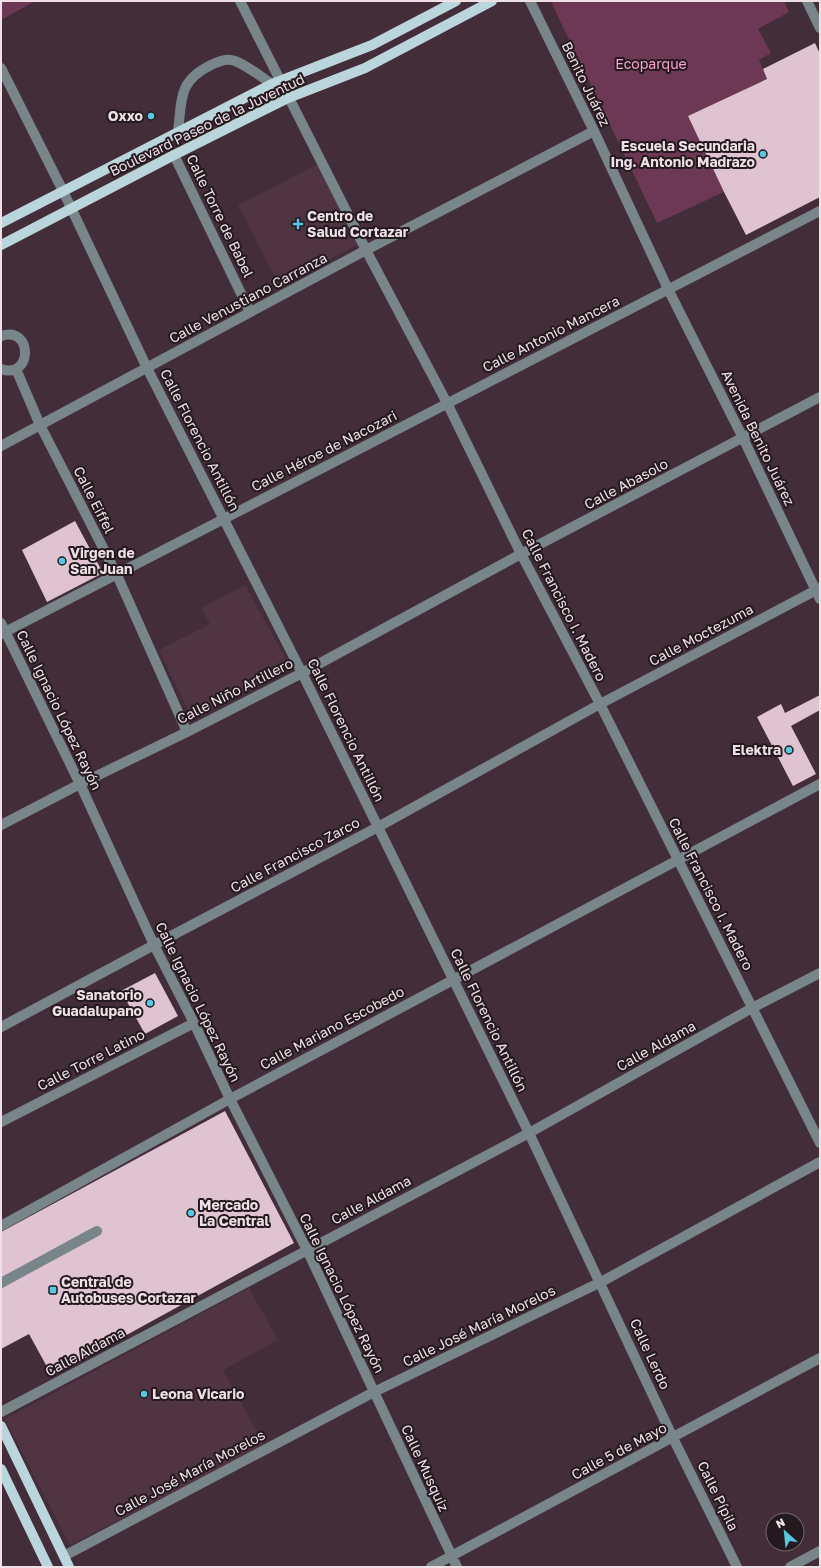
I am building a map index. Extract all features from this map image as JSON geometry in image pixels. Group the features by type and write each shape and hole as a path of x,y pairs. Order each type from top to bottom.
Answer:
{"main road":[{"name":"Boulevard Paseo de la Juventud","path":"1,223 276,82 372,45 456,1"},
{"name":"Boulevard Paseo de la Juventud","path":"1,245 174,155 288,98 365,68 492,1"},
{"path":"1,1426 69,1567"},
{"path":"1,1469 45,1566"}],"street":[{"name":"Calle Francisco I. Madero","path":"240,1 276,82 288,98 447,403 820,1143"},
{"name":"Benito Juárez","path":"530,1 594,131 668,289"},
{"path":"807,1 819,23"},
{"path":"178,132 182,101 187,83 201,70 218,62 234,60 276,82"},
{"name":"Calle Florencio Antillón","path":"1,68 63,191 147,368 302,673 601,1282"},
{"name":"Calle Venustiano Carranza","path":"1,446 366,250 594,131"},
{"name":"Calle Torre de Babel","path":"174,155 250,312"},
{"name":"Calle Antonio Mancera","path":"447,403 820,211"},
{"name":"Avenida Benito Juárez","path":"668,289 819,593"},
{"path":"1,336 8,334 14,336 25,346 25,356 20,366 16,369 10,370 1,369"},
{"name":"Calle Eiffel","path":"16,369 40,425 117,575 187,732"},
{"name":"Calle Abasolo","path":"522,554 820,397"},
{"name":"Calle Héroe de Nacozari","path":"2,630 117,575 447,403"},
{"name":"Calle Niño Artillero","path":"1,825 302,673 522,554"},
{"name":"Calle Moctezuma","path":"600,704 819,593"},
{"name":"Calle Ignacio López Rayón","path":"2,630 80,784 154,945 307,1250 374,1392"},
{"name":"Calle Francisco Zarco","path":"1,1027 378,827 600,704"},
{"name":"Calle Mariano Escobedo","path":"1,1226 230,1099 820,784"},
{"name":"Calle Aldama","path":"1,1412 529,1133 752,1008 820,973"},
{"name":"Calle Torre Latino","path":"1,1122 194,1023"},
{"name":"Calle José María Morelos","path":"64,1556 374,1392 601,1282 820,1162"},
{"path":"1,1284 97,1231"},
{"name":"Calle Lerdo","path":"601,1282 673,1438"},
{"name":"Calle 5 de Mayo","path":"431,1567 820,1358"},
{"name":"Calle Musquiz","path":"374,1392 456,1567"},
{"name":"Calle Pípila","path":"673,1438 737,1567"},
{"path":"790,1567 820,1551"}],"shaded area":[{"name":"Centro de Salud Cortazar","path":"318,164 359,244 279,285 238,205"},
{"path":"245,585 291,668 192,719 159,650 210,624 201,608"},
{"name":"Leona Vicario","path":"249,1288 278,1340 223,1370 265,1446 70,1545 5,1419"}],"green space":[{"path":"1,1 35,1 1,20"},
{"name":"Ecoparque","path":"553,1 784,1 789,12 758,29 771,53 759,60 767,79 688,116 724,192 657,223 552,4"}],"building":[{"name":"Escuela Secundaria Ing. Antonio Madrazo","path":"815,43 820,54 820,197 746,235 688,116 767,79 763,69"},
{"name":"Virgen de San Juan","path":"75,521 103,573 47,602 22,550"},
{"name":"Elektra","path":"820,695 820,710 791,726 816,774 793,786 757,717 781,704 785,713"},
{"name":"Sanatorio Guadalupano","path":"155,973 178,1016 145,1034 121,991"},
{"name":"Mercado La Central","path":"225,1111 294,1243 52,1376 29,1334 1,1349 1,1232"}],"place":[{"name":"Oxxo","path":"151,116"},
{"name":"Escuela Secundaria Ing. Antonio Madrazo","path":"763,154"},
{"name":"Centro de Salud Cortazar","path":"298,224"},
{"name":"Virgen de San Juan","path":"62,561"},
{"name":"Elektra","path":"789,750"},
{"name":"Sanatorio Guadalupano","path":"150,1003"},
{"name":"Mercado La Central","path":"191,1213"},
{"name":"Central de Autobuses Cortazar","path":"53,1290"},
{"name":"Leona Vicario","path":"144,1394"}]}
